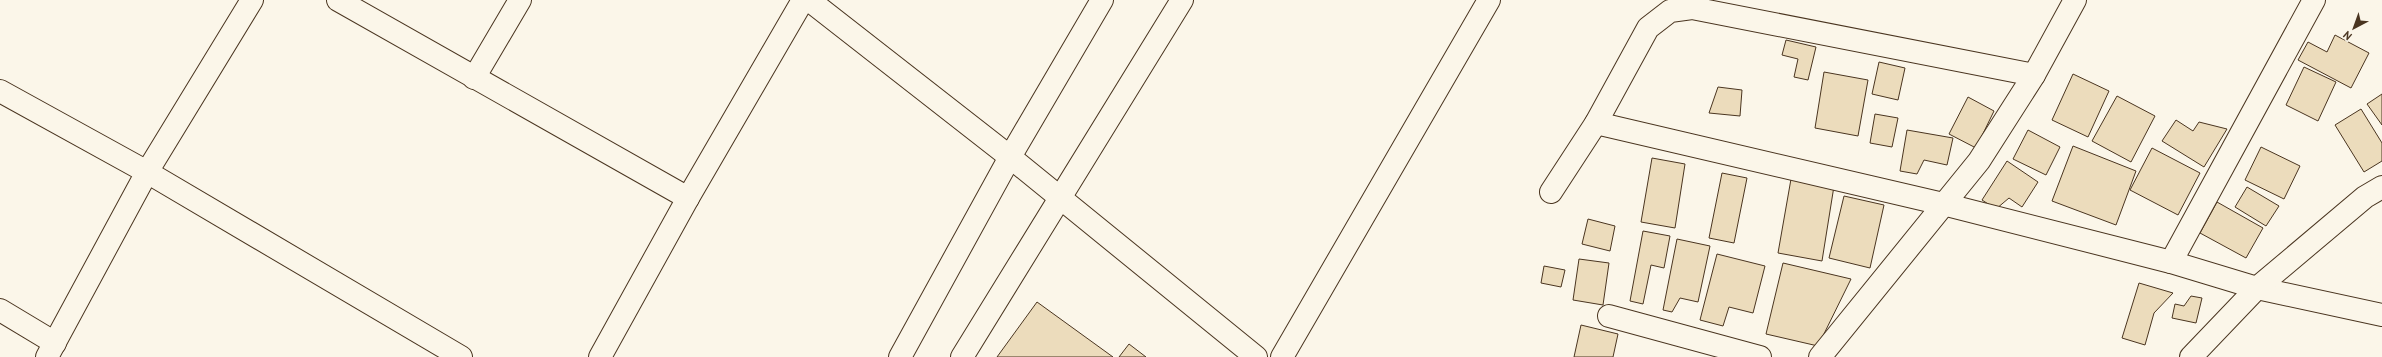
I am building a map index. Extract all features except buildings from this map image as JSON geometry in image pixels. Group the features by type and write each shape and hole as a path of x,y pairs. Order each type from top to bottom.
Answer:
{"street":[{"path":"0,310 51,350 147,172 252,0"},
{"path":"338,0 688,198"},
{"path":"474,78 520,0"},
{"path":"600,357 688,198 804,0"},
{"path":"809,0 1062,198 1256,357"},
{"path":"900,357 1010,157 1102,0"},
{"path":"962,357 1062,198 1182,0"},
{"path":"1282,357 1489,0"},
{"path":"1820,357 1979,161 2034,75 2075,0"},
{"path":"2171,262 2314,0"},
{"path":"1551,192 1596,123 1648,28 1670,11 1692,8 2034,75"},
{"path":"0,91 147,172 461,357"},
{"path":"1596,123 1943,204 2171,262 2257,288 2382,315"},
{"path":"2191,357 2257,288 2365,197 2382,187"},
{"path":"1610,316 1760,357"}]}
